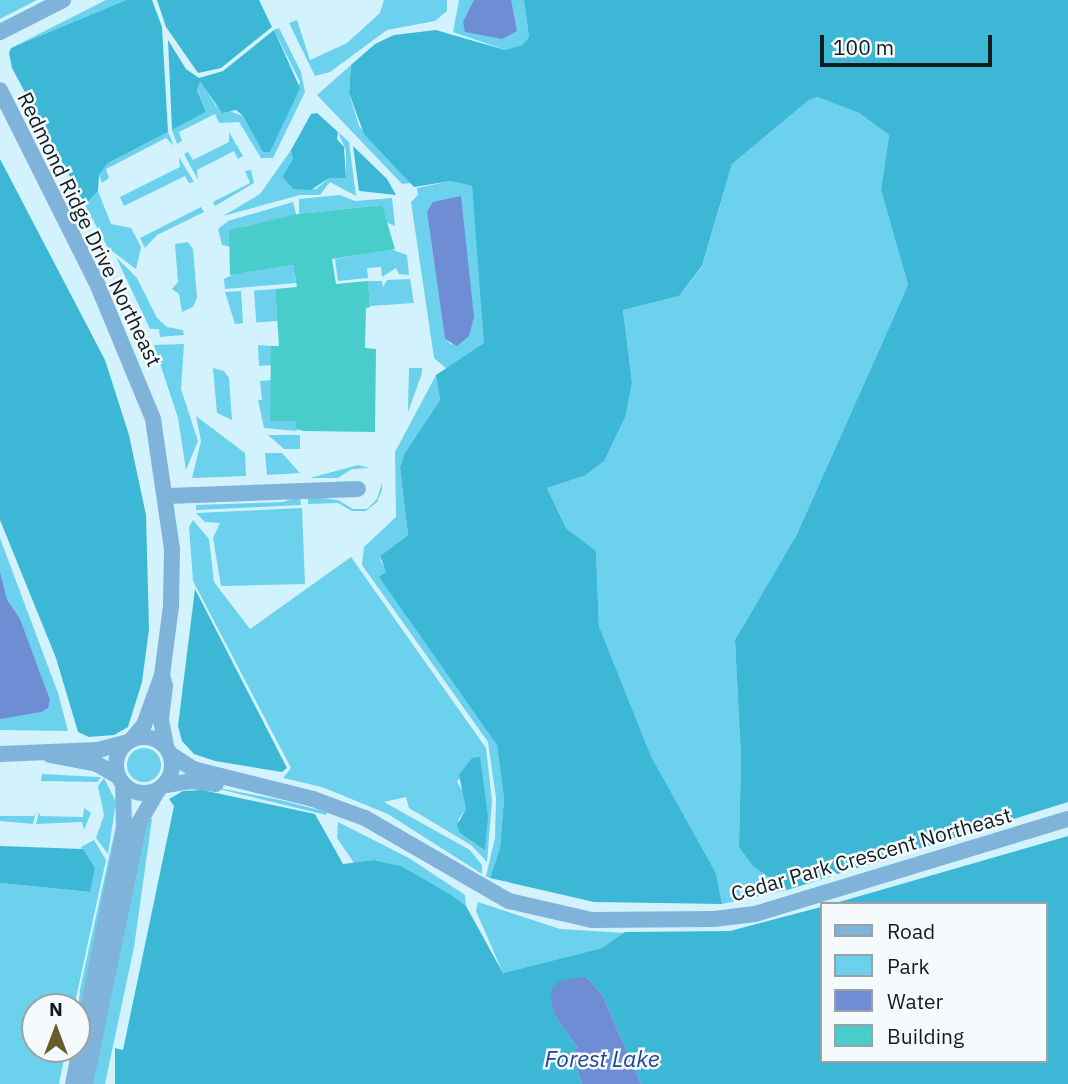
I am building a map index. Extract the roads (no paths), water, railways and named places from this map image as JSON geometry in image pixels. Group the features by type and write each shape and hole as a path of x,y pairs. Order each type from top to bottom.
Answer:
{"street":[{"path":"0,32 63,0"},
{"name":"Redmond Ridge Drive Northeast","path":"0,90 99,286 145,391 167,496 173,576 162,675 144,725 116,761 124,830 73,1084"},
{"path":"167,496 358,489"},
{"name":"Redmond Ridge Drive Northeast","path":"85,1084 139,823 172,768 160,720 165,686 162,675"},
{"path":"0,754 48,754 155,738 168,750"},
{"name":"Cedar Park Crescent Northeast","path":"168,750 193,769 313,799 365,818 509,901 592,920 714,919 755,914 1068,819"},
{"path":"48,754 97,764 136,792 162,788"},
{"name":"Cedar Park Crescent Northeast","path":"162,788 191,781 253,786"}],"water":[{"path":"474,0 511,0 517,31 502,39 465,32 463,22"},
{"path":"461,196 474,317 469,336 457,346 445,339 427,212 433,202"},
{"path":"0,572 7,600 20,619 50,700 48,708 41,712 0,719"},
{"name":"Forest Lake","path":"586,977 602,994 641,1084 582,1084 572,1055 577,1047 555,1016 551,1000 552,987 562,980"}]}
